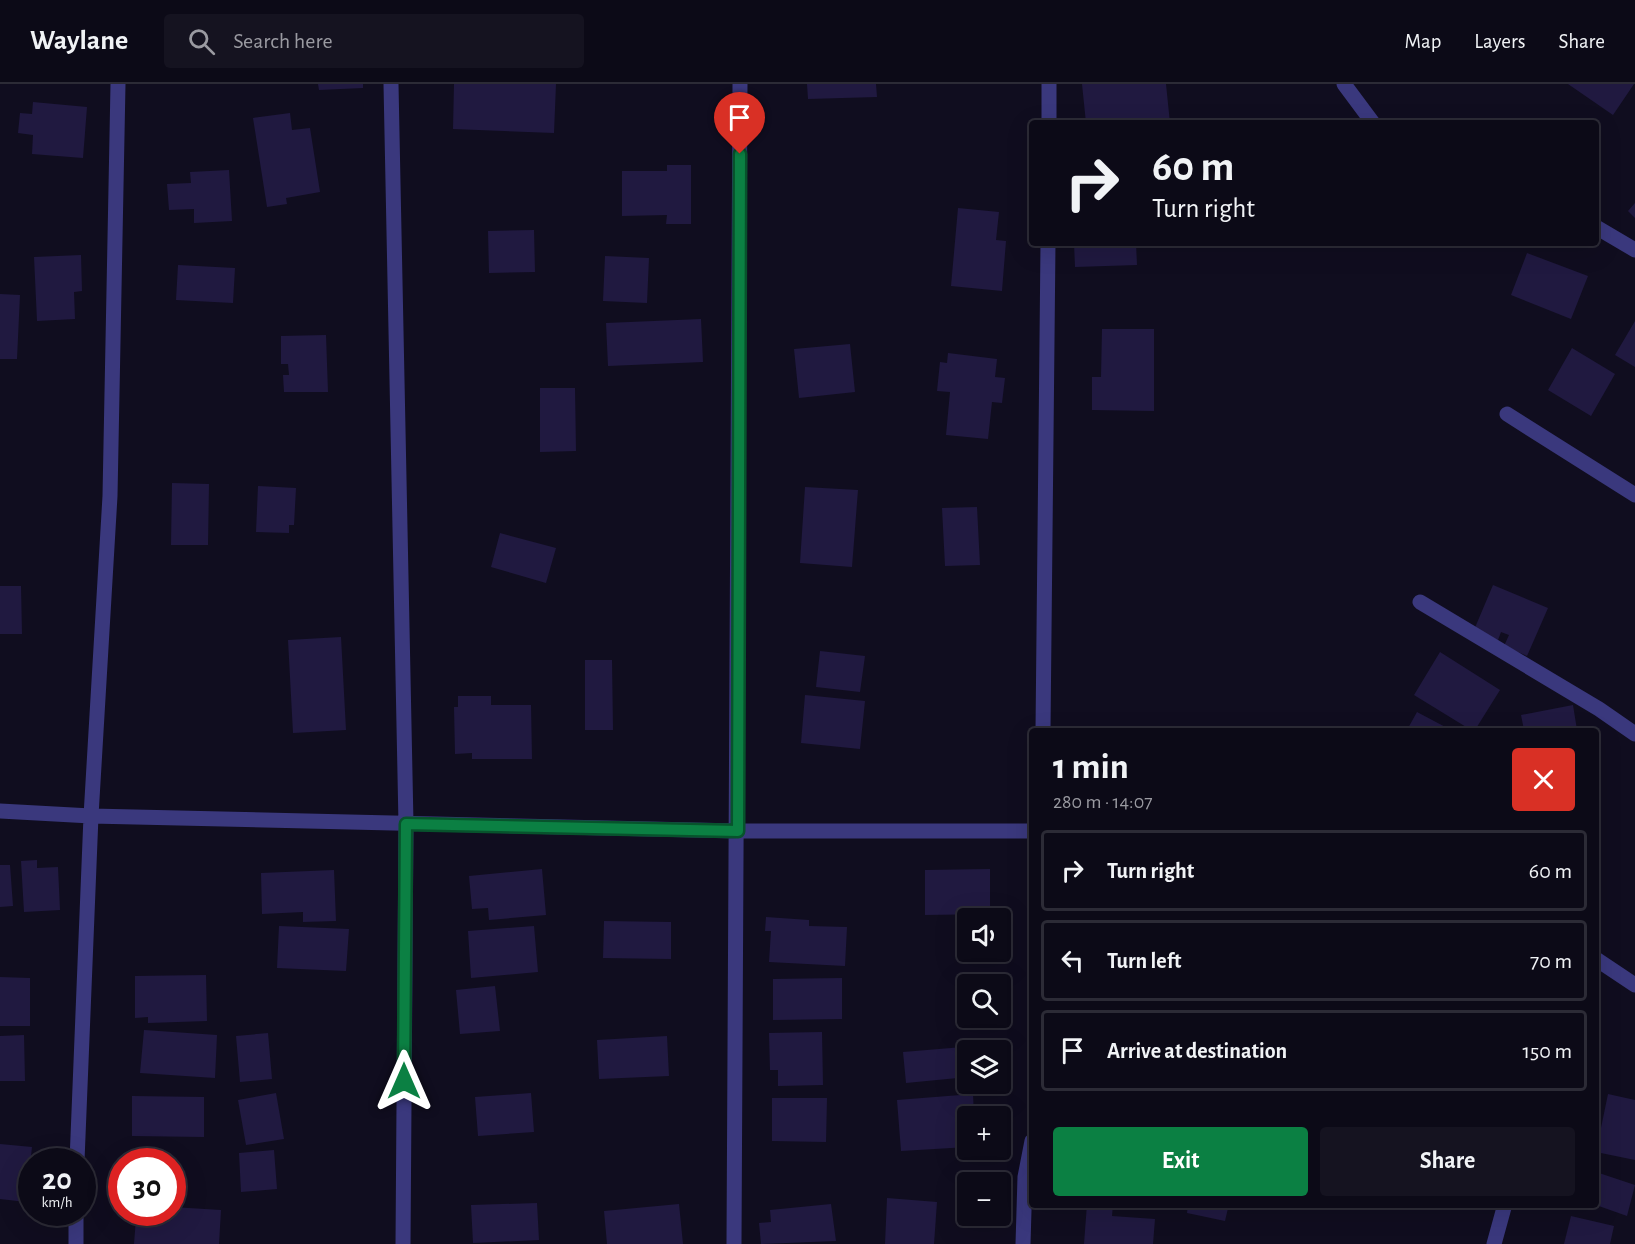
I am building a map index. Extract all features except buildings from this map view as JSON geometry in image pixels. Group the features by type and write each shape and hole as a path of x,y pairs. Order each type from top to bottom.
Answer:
{"street":[{"path":"78,1148 91,816 110,496 118,84"},
{"path":"391,84 406,824 403,1244"},
{"path":"734,1244 738,831 740,84"},
{"path":"1049,84 1049,120"},
{"path":"1344,84 1371,120"},
{"path":"1599,229 1635,250"},
{"path":"1043,728 1048,246"},
{"path":"1507,414 1635,495"},
{"path":"1420,602 1599,709 1635,734"},
{"path":"0,811 91,816 738,831 1029,831"},
{"path":"1599,960 1635,985"},
{"path":"1023,1244 1025,1177 1029,1156"},
{"path":"1494,1244 1504,1208"},
{"path":"76,1226 76,1244"}],"route":[{"path":"404,1081 406,824 738,831 740,154"}]}
